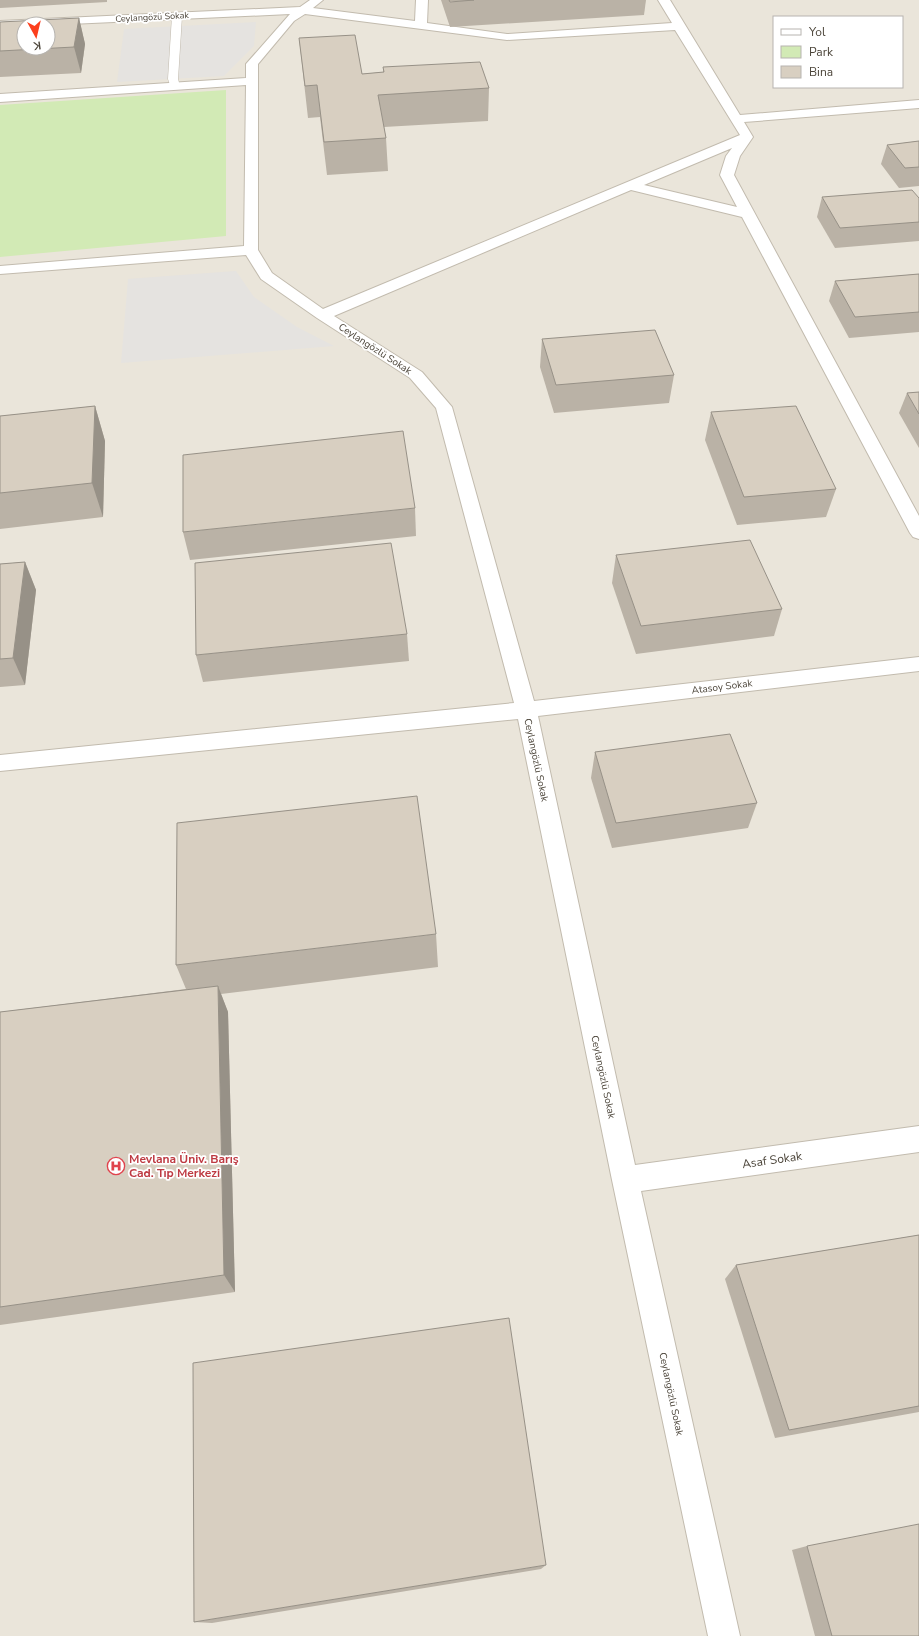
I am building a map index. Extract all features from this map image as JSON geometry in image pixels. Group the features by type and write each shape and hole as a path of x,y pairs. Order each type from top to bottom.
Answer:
{"street":[{"path":"421,26 422,0"},
{"path":"664,0 747,137"},
{"path":"0,270 251,250 252,64 290,19 310,5"},
{"name":"Ceylangözü Sokak","path":"0,24 177,16 310,5 421,26 507,38 679,26"},
{"path":"0,98 252,81"},
{"path":"736,119 919,104"},
{"path":"322,314 747,137"},
{"path":"747,137 733,156 727,175 919,533"},
{"path":"630,186 748,214"},
{"name":"Ceylangözlü Sokak","path":"251,250 266,276 416,375 444,407 526,710 624,1180 724,1636"},
{"name":"Atasoy Sokak","path":"0,763 526,710 919,664"},
{"name":"Asaf Sokak","path":"624,1180 919,1139"}],"lane":[{"path":"175,86 173,79 177,16"}],"shaded area":[{"path":"0,0 919,0 919,1636 0,1636"},
{"path":"256,22 254,46 224,76 117,82 124,29"},
{"path":"236,271 254,297 297,327 334,346 121,363 128,279"}],"green space":[{"path":"226,90 226,236 0,257 0,105"}],"building":[{"path":"449,0 474,0 450,2"},
{"path":"79,18 74,47 56,48 56,19"},
{"path":"16,21 16,50 0,51 0,22"},
{"path":"355,35 362,74 384,72 383,67 480,62 489,88 378,95 386,138 324,142 317,85 305,86 299,38"},
{"path":"919,141 919,167 905,168 887,145"},
{"path":"912,190 919,198 919,222 840,228 822,197"},
{"path":"919,274 919,312 855,317 835,281"},
{"path":"655,330 674,375 556,385 542,339"},
{"path":"919,392 919,414 907,393"},
{"path":"95,406 92,483 0,493 0,416"},
{"path":"796,406 836,489 744,497 711,412"},
{"path":"403,431 415,508 183,532 183,455"},
{"path":"750,540 782,609 641,626 616,555"},
{"path":"391,543 407,634 196,655 195,563"},
{"path":"25,562 13,658 0,659 0,564"},
{"path":"730,734 757,803 616,823 595,752"},
{"path":"417,796 436,934 176,965 177,823"},
{"name":"Mevlana Üniv. Barış Cad. Tıp Merkezi","path":"218,986 224,1275 0,1307 0,1012"},
{"path":"919,1235 919,1406 789,1430 736,1265"},
{"path":"509,1318 546,1565 194,1622 193,1363"},
{"path":"919,1524 919,1636 832,1636 807,1546"}],"place":[{"name":"Mevlana Üniv. Barış Cad. Tıp Merkezi","path":"116,1166"}]}
